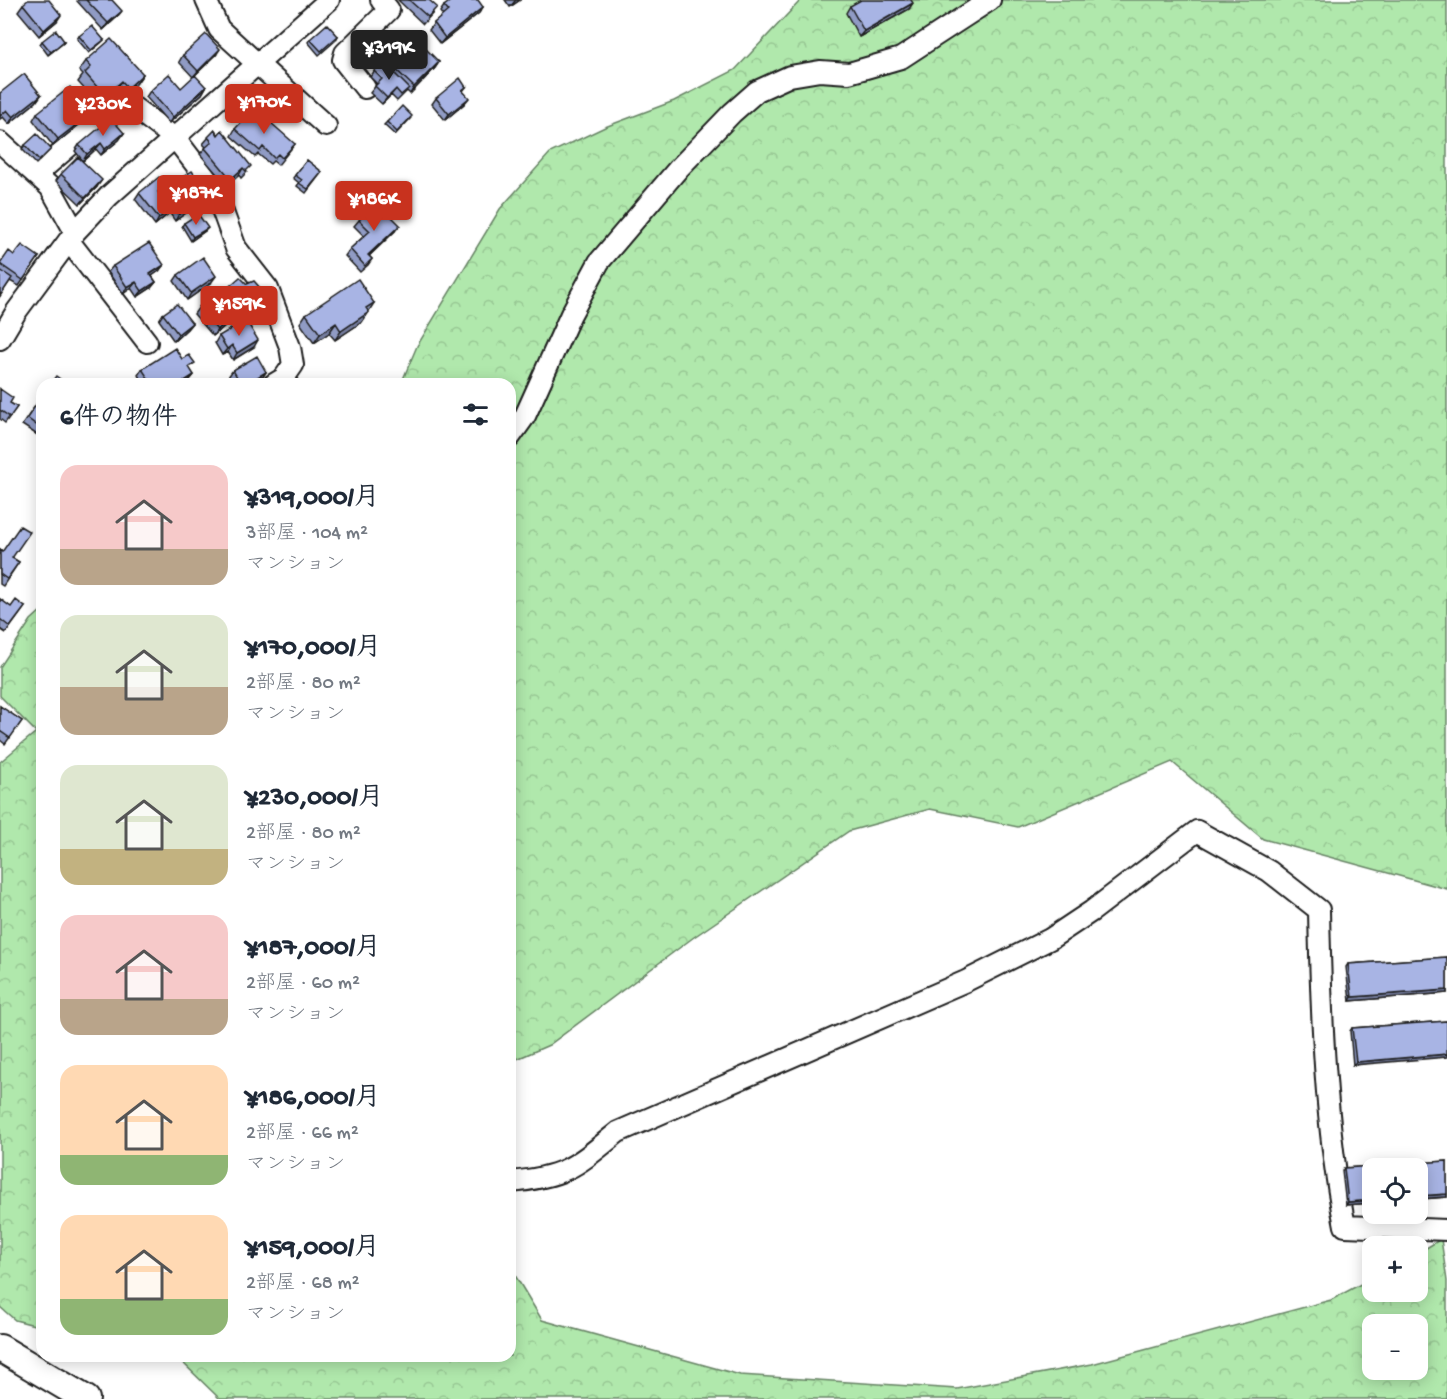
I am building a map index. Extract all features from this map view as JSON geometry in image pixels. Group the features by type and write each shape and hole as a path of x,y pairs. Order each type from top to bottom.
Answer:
{"main road":[{"path":"0,1348 87,1399"}],"street":[{"path":"206,0 219,28 326,126"},
{"path":"0,339 16,312 72,236 109,196 176,139 328,0"},
{"path":"364,88 344,60 345,52 389,10 381,0"},
{"path":"516,429 525,416 571,314 599,262 678,169 732,113 757,91 790,76 820,71 849,73 901,58 990,0"},
{"path":"37,174 111,110 129,104 176,139 215,190 236,248 268,289 290,347 293,365 284,378"},
{"path":"0,142 50,187 72,236 147,342"},
{"path":"516,1182 546,1179 574,1167 618,1132 966,981 1050,939 1092,911 1197,831 1269,871 1319,910 1320,980 1336,1180 1345,1226 1447,1230"}],"green space":[{"path":"801,0 1447,0 1447,889 1263,839 1172,762 1018,827 930,809 849,831 694,937 549,1045 516,1059 516,378 404,378 417,346 500,209 550,153 605,127 674,101 735,70"},
{"path":"36,615 36,732 0,696 0,667"},
{"path":"36,732 36,1325 15,1320 0,1307 0,762"},
{"path":"1441,1239 1447,1281 1447,1399 220,1399 182,1362 516,1362 516,1277 542,1320 740,1375 957,1389 1092,1364 1331,1300 1362,1283 1362,1302 1428,1302 1428,1247"}],"building":[{"path":"28,0 49,0 61,15 44,30 23,4"},
{"path":"86,0 112,0 122,11 108,23"},
{"path":"409,0 429,0 437,7 428,17"},
{"path":"452,0 478,0 483,7 445,38 434,23 448,11 444,6"},
{"path":"861,0 911,0 913,3 864,31 850,6"},
{"path":"327,24 338,36 321,51 310,39"},
{"path":"92,26 104,40 91,50 79,36"},
{"path":"56,30 64,41 51,52 42,41"},
{"path":"206,34 220,49 198,71 183,55"},
{"path":"414,37 439,62 414,87 384,58 397,45 403,48"},
{"path":"111,39 143,74 128,88 122,81 105,96 85,73 91,67 86,61"},
{"path":"383,62 409,88 401,95 396,89 387,98 375,86 382,79 374,71"},
{"path":"24,74 41,95 13,117 7,110 0,116 0,93"},
{"path":"169,74 181,88 195,75 206,87 173,117 150,91"},
{"path":"460,78 466,87 462,90 469,98 449,114 436,98"},
{"path":"70,87 87,109 81,113 85,118 58,139 37,113"},
{"path":"402,106 412,116 397,132 387,122"},
{"path":"254,108 295,144 282,158 278,154 274,158 263,147 260,151 235,129"},
{"path":"111,118 124,133 105,149 101,143 87,154 79,145"},
{"path":"215,130 218,135 222,130 251,166 246,171 243,168 231,179 205,148 212,142 208,137"},
{"path":"37,134 51,149 39,161 25,145"},
{"path":"78,157 102,180 85,198 61,174"},
{"path":"307,160 322,172 308,189 299,183 302,180 295,175"},
{"path":"192,171 208,194 179,214 166,196 186,182 183,177"},
{"path":"159,177 166,186 158,192 171,209 159,218 139,193"},
{"path":"377,202 400,225 368,255 372,259 365,266 350,249 370,231 359,220"},
{"path":"198,214 208,228 193,237 184,223"},
{"path":"149,243 164,265 150,274 156,282 142,291 136,282 127,287 113,266"},
{"path":"22,245 39,257 23,280 0,264 9,251 14,255"},
{"path":"203,257 216,276 191,293 178,275"},
{"path":"0,270 12,278 0,296"},
{"path":"240,277 247,284 254,281 268,297 258,307 252,300 241,310 224,291"},
{"path":"358,279 374,303 366,308 369,312 341,331 336,323 320,334 306,314"},
{"path":"218,292 236,314 217,330 199,307"},
{"path":"177,304 192,323 178,334 163,314"},
{"path":"246,320 258,340 237,353 232,345 227,349 219,336"},
{"path":"175,348 182,359 189,355 195,363 189,367 194,375 189,378 148,378 142,369"},
{"path":"257,356 266,372 256,378 238,378 233,370"},
{"path":"0,389 13,398 10,403 17,407 10,417 0,410"},
{"path":"36,405 36,425 27,418"},
{"path":"20,526 30,532 12,558 19,562 7,579 0,574 0,550 2,552"},
{"path":"0,599 11,607 16,600 25,607 10,627 0,619"},
{"path":"0,706 22,721 10,738 0,731"},
{"path":"1447,957 1447,990 1352,997 1348,964"},
{"path":"1447,1021 1447,1054 1356,1062 1352,1028"},
{"path":"1447,1161 1447,1194 1428,1195 1428,1162"},
{"path":"1362,1167 1362,1201 1348,1202 1344,1168"}]}
